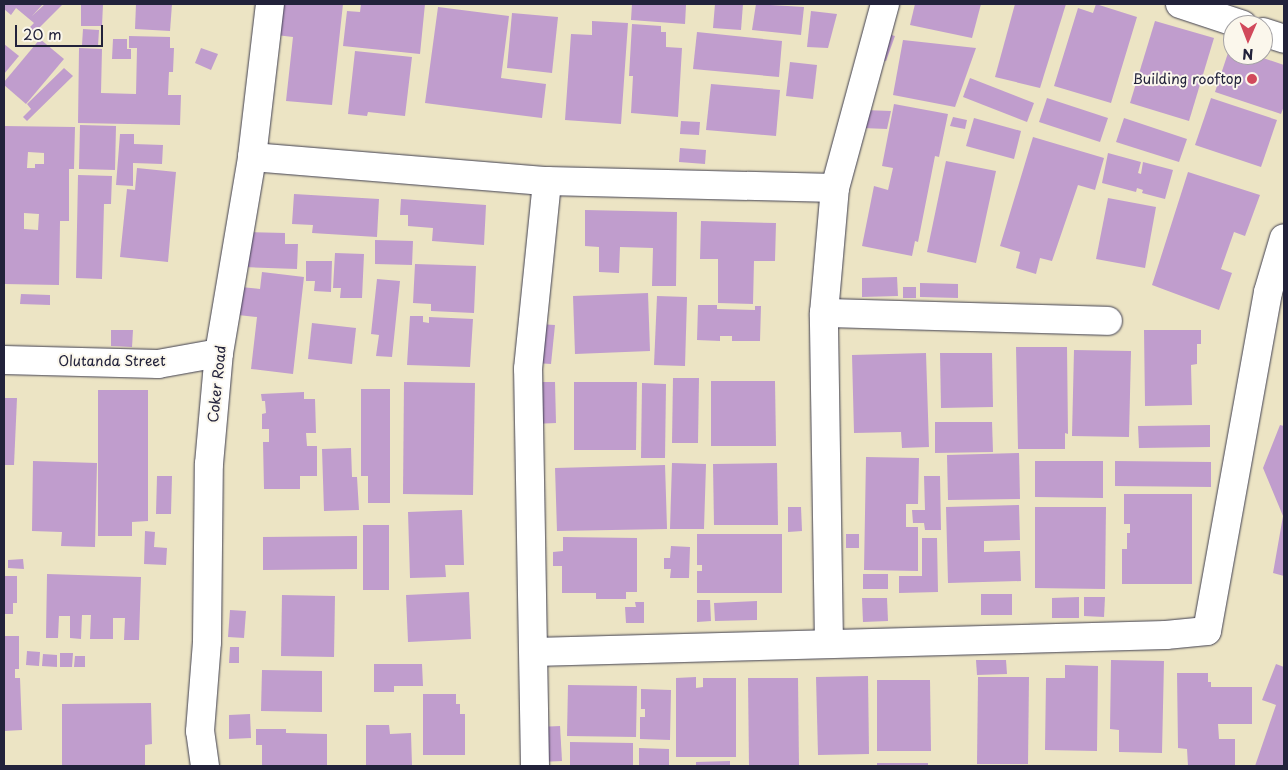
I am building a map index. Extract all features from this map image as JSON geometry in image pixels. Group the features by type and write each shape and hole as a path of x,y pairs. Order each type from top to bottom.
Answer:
{"street":[{"name":"Coker Road","path":"205,766 200,731 207,642 210,464 219,353 252,157 270,4"},
{"path":"829,644 824,313 835,188 885,4"},
{"path":"1180,4 1223,18"},
{"path":"252,157 547,181 835,188"},
{"path":"535,766 528,369 547,181"},
{"path":"534,652 1156,636 1207,631 1268,292 1284,238"},
{"path":"824,313 1108,321"},
{"name":"Olutanda Street","path":"4,360 158,364 219,353"}],"building":[{"path":"4,4 43,4 32,16 45,4 63,4 32,35 27,30 34,23 16,8 11,15 4,9"},
{"path":"81,4 103,4 102,26 81,26"},
{"path":"136,4 172,4 170,31 135,29"},
{"path":"279,4 343,4 332,105 286,101 293,37 276,35"},
{"path":"361,4 425,4 420,54 343,46 347,11 360,12"},
{"path":"632,4 686,5 685,24 631,20"},
{"path":"715,4 743,4 741,30 713,28"},
{"path":"756,4 804,7 801,35 752,30"},
{"path":"915,4 981,4 972,38 910,25"},
{"path":"1015,4 1066,4 1040,88 995,77"},
{"path":"1096,4 1137,17 1111,103 1054,86 1078,8 1093,13"},
{"path":"438,7 509,16 501,78 546,84 542,118 425,103"},
{"path":"811,11 837,14 828,48 807,47"},
{"path":"512,13 558,17 552,73 507,68"},
{"path":"592,21 628,23 621,124 565,120 571,34 592,35"},
{"path":"1155,21 1214,38 1189,121 1130,103"},
{"path":"632,24 661,26 661,32 666,32 666,47 682,48 678,117 631,113 633,76 629,76"},
{"path":"83,29 99,30 98,46 82,45"},
{"path":"697,32 782,41 779,77 693,69"},
{"path":"880,32 895,36 886,61 880,60"},
{"path":"129,36 170,37 170,48 174,48 173,72 169,72 168,95 181,95 180,125 78,123 79,48 102,49 101,93 136,94 137,48 129,48"},
{"path":"40,39 64,59 26,104 4,85 4,82"},
{"path":"113,39 127,39 127,49 131,49 131,59 112,59"},
{"path":"903,40 976,48 955,107 893,95"},
{"path":"4,44 19,56 4,74"},
{"path":"201,48 218,54 211,70 195,63"},
{"path":"355,51 412,57 405,116 368,112 367,116 348,114"},
{"name":"Building rooftop","path":"1273,61 1284,65 1284,106 1281,114 1215,92 1224,65 1273,65"},
{"path":"790,62 817,65 813,99 786,96"},
{"path":"64,68 73,76 27,121 23,117 31,109 27,104"},
{"path":"970,78 1034,103 1027,122 963,97"},
{"path":"711,84 780,90 776,136 706,130"},
{"path":"1047,98 1108,118 1100,142 1039,122"},
{"path":"1211,98 1277,120 1261,167 1195,145"},
{"path":"894,104 948,114 939,157 935,156 918,242 915,241 912,256 862,246 874,186 888,190 893,168 882,166"},
{"path":"864,110 891,111 887,129 862,128"},
{"path":"953,117 967,120 965,129 950,126"},
{"path":"974,118 1021,131 1014,159 966,146"},
{"path":"1124,118 1187,139 1179,162 1116,142"},
{"path":"681,121 700,122 699,135 680,134"},
{"path":"80,125 116,126 115,170 79,169"},
{"path":"4,126 75,127 74,169 69,169 69,221 60,221 59,285 4,284","holes":["28,152 44,153 44,164 35,164 35,168 27,168","24,213 39,214 38,230 24,229"]},
{"path":"120,134 134,134 134,144 163,145 162,164 133,163 133,186 116,185"},
{"path":"1033,137 1104,158 1095,190 1078,185 1052,261 1040,258 1036,274 1016,268 1020,252 1000,246"},
{"path":"680,148 706,150 705,164 679,162"},
{"path":"1108,153 1141,162 1138,173 1141,174 1143,162 1173,170 1165,199 1142,193 1143,190 1137,188 1136,192 1102,183"},
{"path":"946,161 996,171 976,263 927,252"},
{"path":"137,168 176,172 168,262 120,257 127,189 135,190"},
{"path":"1188,172 1260,195 1245,236 1234,232 1221,269 1232,273 1219,310 1152,285"},
{"path":"78,175 112,176 111,204 104,204 102,279 76,278"},
{"path":"294,194 379,199 377,237 312,233 313,225 292,224"},
{"path":"1108,198 1156,207 1145,268 1096,259"},
{"path":"401,199 486,205 484,245 432,241 433,228 408,226 408,215 400,215"},
{"path":"585,210 677,212 676,286 652,286 653,248 620,247 619,273 599,272 599,247 585,246"},
{"path":"701,221 776,223 775,261 754,261 753,304 718,303 718,259 700,259"},
{"path":"245,232 285,233 285,244 298,244 297,269 244,267"},
{"path":"375,240 413,241 412,265 375,264"},
{"path":"335,253 364,254 362,298 340,298 341,288 333,288"},
{"path":"306,261 332,261 331,292 314,291 315,281 306,281"},
{"path":"415,264 476,266 474,313 431,311 431,304 413,303"},
{"path":"262,272 304,277 293,374 251,369 257,317 238,315 241,287 260,289"},
{"path":"897,277 898,296 862,297 862,278"},
{"path":"377,279 400,281 392,357 376,356 379,335 371,334"},
{"path":"920,283 958,284 958,298 920,297"},
{"path":"903,287 916,287 916,298 903,298"},
{"path":"648,293 650,351 575,354 573,296"},
{"path":"21,294 50,295 50,305 20,304"},
{"path":"657,296 687,297 685,366 654,365"},
{"path":"698,305 717,305 717,309 755,310 755,306 761,306 760,341 732,341 732,336 720,336 720,341 697,340"},
{"path":"410,316 423,316 423,322 429,323 429,317 473,319 470,367 407,365"},
{"path":"312,323 356,328 352,364 308,359"},
{"path":"538,324 555,325 551,364 535,363"},
{"path":"111,330 133,330 132,347 111,346"},
{"path":"1144,330 1201,330 1201,344 1197,344 1197,364 1191,365 1192,405 1145,406"},
{"path":"1016,347 1067,347 1068,434 1065,433 1065,449 1018,449"},
{"path":"1074,350 1131,351 1129,437 1072,436"},
{"path":"926,353 929,447 902,448 901,432 854,433 852,355"},
{"path":"940,353 992,353 993,407 941,408"},
{"path":"673,378 699,378 698,443 672,443"},
{"path":"711,381 775,381 776,446 711,446"},
{"path":"404,382 475,383 473,495 403,494"},
{"path":"531,382 555,382 556,423 533,424"},
{"path":"574,382 637,382 636,450 574,450"},
{"path":"642,383 666,384 665,458 641,458"},
{"path":"361,389 390,389 390,503 368,503 368,476 361,476"},
{"path":"98,390 148,390 148,521 132,522 132,536 98,536"},
{"path":"304,392 304,399 315,399 316,433 306,433 307,446 317,446 317,476 300,476 300,489 264,489 263,442 269,442 269,429 262,429 262,414 266,413 265,401 262,401 261,394"},
{"path":"4,398 17,398 14,465 4,465"},
{"path":"935,422 992,422 993,452 935,453"},
{"path":"1210,425 1210,447 1139,448 1138,426"},
{"path":"1280,425 1284,426 1284,576 1273,573 1283,516 1263,468"},
{"path":"351,448 352,477 357,477 359,510 324,511 322,449"},
{"path":"1019,453 1020,499 948,500 947,455"},
{"path":"866,457 919,458 918,504 906,504 906,527 918,527 918,571 864,570"},
{"path":"33,461 97,463 95,547 61,546 62,532 32,531"},
{"path":"1035,461 1103,461 1103,498 1035,497"},
{"path":"1115,461 1211,462 1211,487 1115,486"},
{"path":"672,463 706,464 704,529 670,529"},
{"path":"777,463 778,525 714,525 713,464"},
{"path":"665,465 667,529 557,531 555,468"},
{"path":"157,476 172,476 171,514 156,514"},
{"path":"924,476 940,476 941,530 925,530 924,523 913,523 912,510 925,510"},
{"path":"1124,494 1192,494 1192,584 1122,584 1122,549 1127,549 1127,533 1130,533 1130,524 1124,524"},
{"path":"1019,505 1020,540 984,541 984,552 1020,551 1021,581 948,583 946,507"},
{"path":"788,507 801,507 802,531 788,532"},
{"path":"1035,507 1106,507 1105,589 1035,588"},
{"path":"462,510 464,565 445,565 446,577 410,578 408,512"},
{"path":"363,525 389,525 389,590 363,590"},
{"path":"145,531 155,532 154,547 167,548 166,565 144,564"},
{"path":"697,534 782,534 782,593 697,593 697,571 702,571 702,565 697,565"},
{"path":"846,534 859,534 859,548 846,548"},
{"path":"357,536 357,569 263,570 263,537"},
{"path":"563,537 637,538 637,592 626,592 626,599 596,599 596,593 562,593 562,566 553,566 553,552 563,551"},
{"path":"922,538 937,538 938,592 899,593 899,576 922,576"},
{"path":"671,546 690,547 689,578 670,578 671,569 664,569 664,558 670,558"},
{"path":"23,559 24,569 8,568 8,560"},
{"path":"47,574 141,577 139,640 124,640 125,618 113,618 113,639 90,639 91,615 82,615 81,639 70,638 70,616 59,616 58,638 46,638"},
{"path":"863,574 888,574 888,589 863,589"},
{"path":"4,576 17,576 17,603 13,603 13,614 4,614"},
{"path":"469,592 471,639 408,642 406,595"},
{"path":"981,594 1012,594 1012,615 981,615"},
{"path":"282,595 335,596 334,657 281,656"},
{"path":"1079,597 1079,618 1052,618 1052,598"},
{"path":"1084,597 1105,597 1104,617 1084,616"},
{"path":"862,598 887,598 888,621 863,622"},
{"path":"697,600 710,600 711,621 697,622"},
{"path":"757,601 757,620 715,621 714,603"},
{"path":"635,602 644,602 644,623 626,623 625,607 636,607"},
{"path":"230,610 246,611 244,638 228,637"},
{"path":"4,636 19,636 19,669 15,669 15,678 20,678 22,730 4,731"},
{"path":"230,647 239,647 239,663 229,663"},
{"path":"27,651 40,652 39,666 26,665"},
{"path":"60,653 73,653 72,667 60,667"},
{"path":"43,654 57,655 57,667 42,666"},
{"path":"75,656 85,656 85,667 74,667"},
{"path":"976,660 1006,660 1007,674 977,675"},
{"path":"1111,660 1164,661 1162,753 1119,752 1119,730 1110,729"},
{"path":"374,664 422,664 423,686 394,686 394,692 374,692"},
{"path":"1276,664 1284,667 1284,766 1255,766 1276,705 1262,700"},
{"path":"1065,665 1098,666 1097,751 1045,750 1046,678 1065,678"},
{"path":"262,670 322,671 322,712 261,711"},
{"path":"1177,673 1208,673 1208,682 1211,682 1211,687 1252,687 1252,724 1218,724 1219,739 1235,739 1235,766 1188,766 1187,749 1178,748"},
{"path":"868,676 869,754 818,755 816,677"},
{"path":"696,677 696,688 703,687 703,678 736,678 736,757 676,757 676,678"},
{"path":"978,677 1029,677 1028,764 977,764"},
{"path":"748,678 798,678 799,766 749,766"},
{"path":"877,680 930,680 931,751 877,751"},
{"path":"568,685 637,686 636,737 567,736"},
{"path":"641,689 671,690 670,740 640,739 640,717 645,717 645,709 641,709"},
{"path":"423,694 456,694 456,704 460,704 460,714 465,714 465,755 423,755"},
{"path":"151,703 152,744 145,745 145,766 62,766 62,704"},
{"path":"250,714 251,738 229,739 229,715"},
{"path":"366,725 389,725 390,734 411,733 412,766 366,766"},
{"path":"560,726 562,761 540,762 538,727"},
{"path":"256,729 286,729 286,733 327,734 327,766 262,766 262,745 256,745"},
{"path":"570,742 633,743 633,766 570,766"},
{"path":"639,748 669,749 669,766 639,766"},
{"path":"730,761 730,766 696,766 696,762"},
{"path":"877,763 928,763 928,766 877,766"}],"place":[{"name":"Building rooftop","path":"1252,79"}]}
